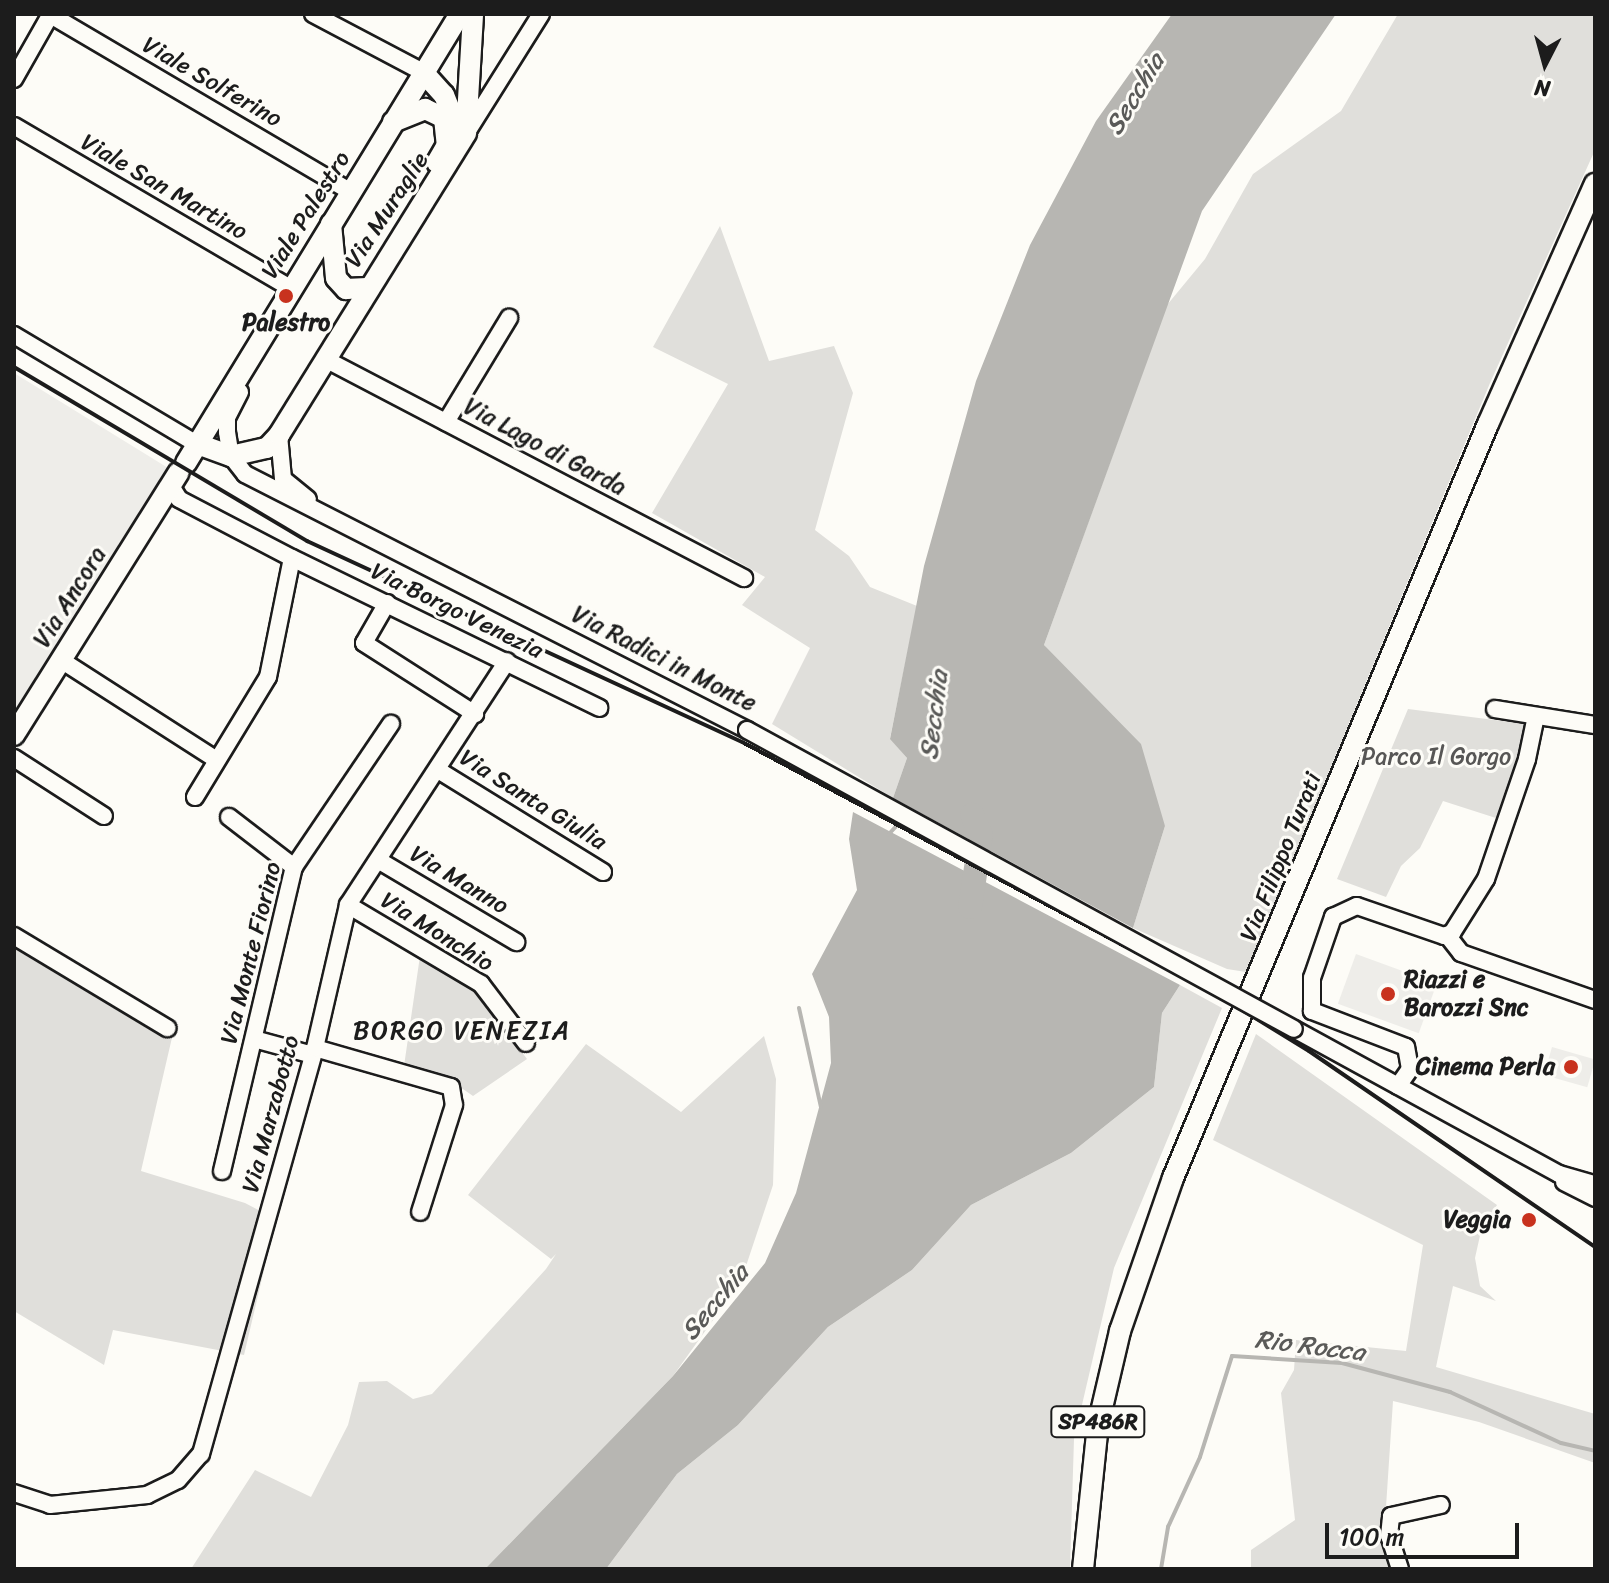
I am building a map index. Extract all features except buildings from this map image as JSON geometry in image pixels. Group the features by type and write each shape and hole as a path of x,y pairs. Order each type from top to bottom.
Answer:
{"main road":[{"name":"Viale Palestro","path":"195,443 460,14"},
{"path":"466,133 473,14"},
{"path":"423,72 444,95 457,127 428,193"},
{"path":"393,122 425,109 444,118 448,133 447,145 397,228 396,240"},
{"name":"Via Muraglie","path":"279,435 396,240 466,133"},
{"name":"Via Filippo Turati","path":"1083,1569 1098,1425 1120,1331 1173,1178 1488,424 1595,184"},
{"path":"331,224 336,278 346,289 367,288"},
{"path":"231,456 267,448 279,435"},
{"name":"Via Radici in Monte","path":"195,443 231,456"},
{"name":"Via Ancora","path":"14,735 179,474 195,443"}],"street":[{"path":"14,79 50,14"},
{"name":"Viale Solferino","path":"50,14 351,192"},
{"path":"313,14 423,72"},
{"name":"Via Muraglie","path":"466,133 541,14"},
{"name":"Viale San Martino","path":"14,126 290,288"},
{"path":"446,422 509,318"},
{"name":"Via Radici in Monte","path":"14,335 195,443"},
{"path":"231,456 227,418 253,369 258,340"},
{"name":"Via Lago di Garda","path":"325,359 744,578"},
{"path":"279,435 283,479 310,504"},
{"name":"Via Radici in Monte","path":"231,456 245,474 310,504 747,730 1559,1174"},
{"name":"Via Borgo Venezia","path":"179,474 291,550 292,558 599,708"},
{"path":"195,797 215,759 268,677 292,558"},
{"path":"387,603 364,643 475,714"},
{"path":"61,660 215,759"},
{"name":"Via Marzabotto","path":"14,1493 50,1505 147,1495 178,1480 201,1454 314,1051 348,905 507,661"},
{"path":"1495,709 1595,725"},
{"path":"1447,935 1486,879 1527,759 1536,716"},
{"name":"Via Monte Fiorino","path":"222,1171 294,867 391,724"},
{"path":"14,758 104,816"},
{"name":"Via Santa Giulia","path":"438,770 603,872"},
{"path":"229,817 294,867"},
{"name":"Via Manno","path":"378,860 516,942"},
{"name":"Via Monchio","path":"348,905 481,984 526,1043"},
{"path":"1398,1086 1410,1069 1411,1053 1312,1011 1312,978 1333,917 1341,909 1357,906 1447,935 1461,953 1595,1000"},
{"path":"14,936 167,1028"},
{"path":"254,1039 314,1051 451,1087 454,1105 420,1212"},
{"path":"1559,1174 1595,1184"},
{"path":"1559,1174 1595,1198"},
{"path":"1400,1569 1389,1536 1391,1516 1441,1505"}],"shaded area":[{"path":"14,373 173,471 14,732"},
{"name":"Riazzi e Barozzi Snc","path":"1356,954 1437,983 1419,1033 1338,1004"},
{"name":"Cinema Perla","path":"1552,1047 1595,1059 1587,1087 1544,1075"}],"green space":[{"path":"1398,14 1595,14 1595,150 1490,383 1246,972 1227,969 1133,928 1165,826 1044,645 1167,305 1205,259 1253,174 1341,111"},
{"path":"720,226 769,361 834,346 853,393 815,530 849,556 870,587 917,606 890,738 907,758 893,798 772,724 810,648 742,605 765,577 652,513 728,384 653,347"},
{"name":"Parco Il Gorgo","path":"1408,709 1526,724 1499,819 1443,801 1420,848 1401,866 1386,897 1337,879"},
{"path":"14,935 174,1029 141,1171 245,1203 276,1219 244,1355 113,1330 104,1365 14,1311"},
{"path":"420,956 472,985 527,1059 473,1096 450,1080 404,1066"},
{"path":"1180,985 1222,1008 1114,1268 1074,1439 1070,1569 606,1569 677,1474 738,1425 828,1327 912,1270 971,1205 1071,1153 1154,1087 1162,1013"},
{"path":"1256,1034 1497,1205 1481,1231 1475,1258 1480,1286 1496,1301 1453,1286 1436,1367 1595,1414 1595,1463 1479,1422 1393,1401 1386,1507 1379,1530 1393,1569 1251,1569 1251,1550 1295,1520 1281,1393 1294,1370 1296,1340 1406,1351 1423,1245 1213,1140"},
{"path":"764,1036 776,1079 773,1185 741,1281 673,1376 485,1569 191,1569 255,1470 311,1497 348,1425 359,1382 387,1381 413,1399 432,1394 546,1269 556,1254 551,1259 468,1195 586,1044 681,1112"}],"water":[{"path":"1172,14 1336,14 1202,211 1044,645 1141,744 1165,826 1133,928 893,798 907,758 890,739 924,566 976,381 1030,245 1096,121"},
{"path":"853,812 1180,985 1162,1013 1154,1087 1071,1153 971,1205 912,1270 828,1327 738,1425 677,1474 606,1569 485,1569 673,1376 765,1263 796,1193 831,1063 829,1017 812,974 857,890 849,839"}],"waterway":[{"name":"Secchia","path":"970,907 981,835 972,815"},
{"path":"888,835 901,821"},
{"path":"799,1008 821,1107"},
{"name":"Rio Rocca","path":"1161,1569 1168,1527 1200,1457 1232,1356 1342,1363 1450,1392 1561,1443 1595,1451"}],"railway":[{"path":"14,367 307,541 744,743 1226,1000 1309,1051 1595,1247"}],"place":[{"name":"Palestro","path":"286,296"},
{"name":"Riazzi e Barozzi Snc","path":"1388,994"},
{"name":"Cinema Perla","path":"1571,1067"},
{"name":"Veggia","path":"1529,1220"}],"district":[{"name":"BORGO VENEZIA","path":"462,1031"}]}
